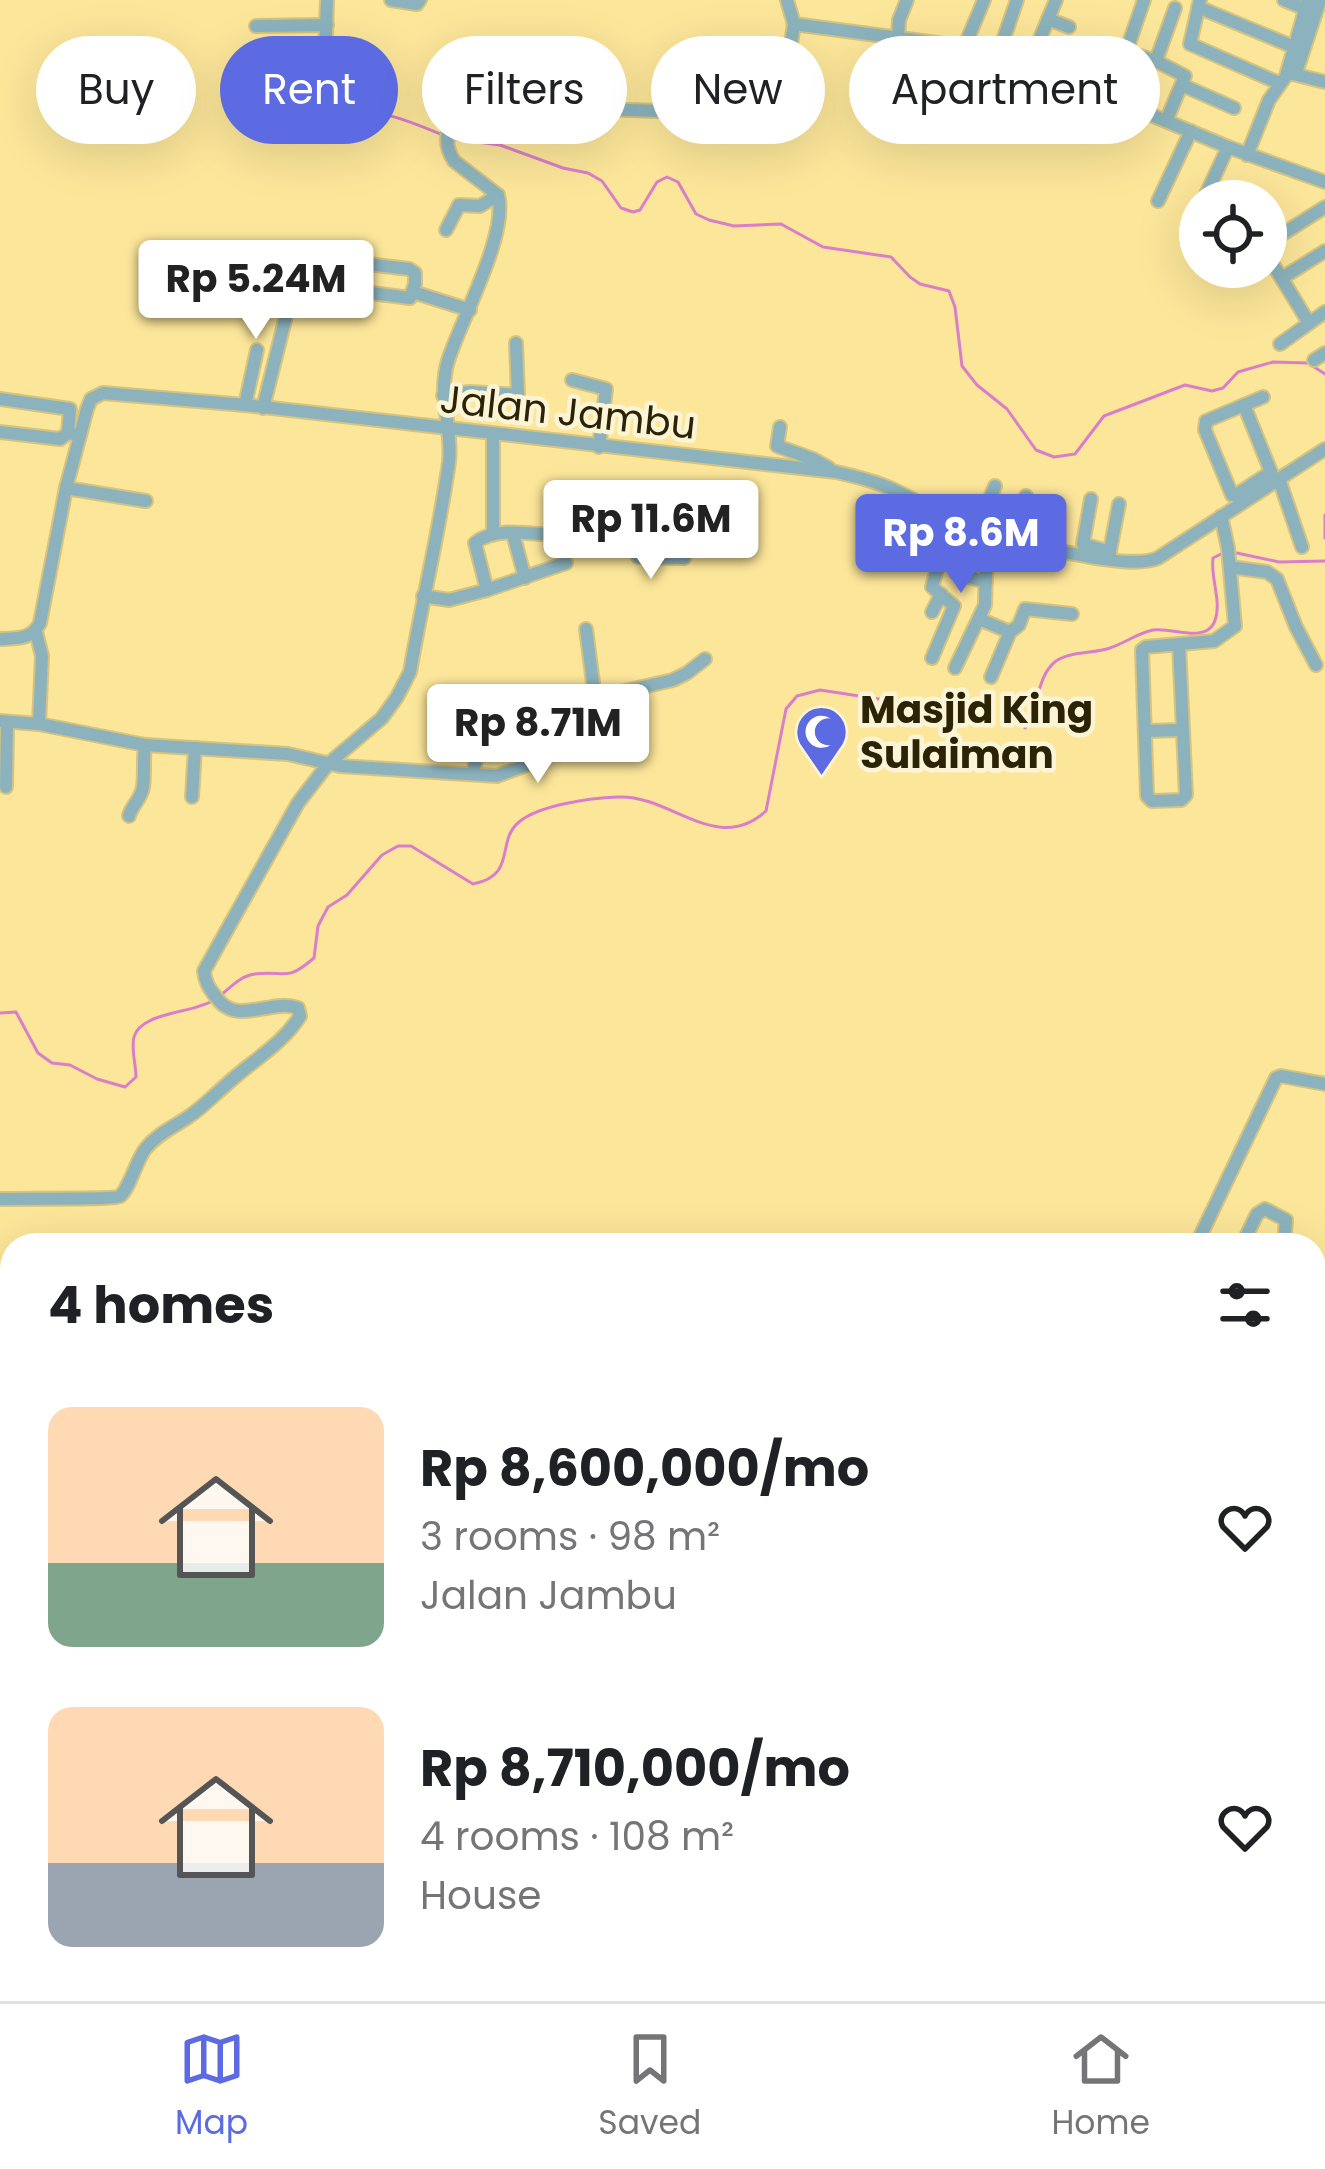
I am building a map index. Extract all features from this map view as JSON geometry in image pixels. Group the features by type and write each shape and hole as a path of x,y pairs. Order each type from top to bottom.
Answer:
{"street":[{"path":"326,36 327,0"},
{"path":"391,0 417,4 420,0"},
{"path":"627,111 714,100 776,70 790,50 794,24 787,0"},
{"path":"898,36 908,0"},
{"path":"969,36 984,0"},
{"path":"1005,36 1017,0"},
{"path":"1041,36 1056,0"},
{"path":"1132,36 1144,0"},
{"path":"1284,0 1307,4 1287,78"},
{"path":"1247,155 1269,100 1318,25 1320,0"},
{"path":"1294,47 1199,3 1190,44 1287,78 1325,82"},
{"path":"1160,51 1175,8"},
{"path":"1048,19 1069,26"},
{"path":"794,24 883,36"},
{"path":"256,26 327,25"},
{"path":"1160,64 1185,76 1167,119"},
{"path":"1182,85 1234,108"},
{"path":"1160,116 1247,155 1325,182"},
{"path":"1158,200 1191,131"},
{"path":"0,1199 119,1196 149,1144 255,1064 292,1028 300,1012 289,1004 234,1011 222,1006 204,978 206,964 290,814 328,764 382,718 410,672 450,457 443,378 501,210 498,195 454,161 448,144"},
{"path":"1213,180 1228,147"},
{"path":"446,230 459,206 480,206 498,195"},
{"path":"1287,231 1325,207"},
{"path":"237,280 412,298 413,271 243,249"},
{"path":"1287,275 1325,251"},
{"path":"263,408 298,254"},
{"path":"1287,286 1309,323"},
{"path":"413,292 470,310"},
{"path":"1280,344 1325,312"},
{"path":"443,395 518,395 516,343"},
{"path":"244,406 257,350"},
{"path":"572,380 606,389 599,446"},
{"name":"Jalan Jambu","path":"39,724 43,656 36,632 74,434 90,400 103,393 836,472 880,484 934,511 1015,538 1151,561 1325,448"},
{"path":"1263,397 1204,423 1231,493 1275,478"},
{"path":"0,399 70,409 74,434 60,439 0,432"},
{"path":"1244,405 1302,547"},
{"path":"780,427 776,446 836,472"},
{"path":"493,434 493,532"},
{"path":"767,463 786,450"},
{"path":"955,668 985,605 983,528 994,486"},
{"path":"66,488 146,501"},
{"path":"1015,538 1026,496"},
{"path":"1091,499 1083,544 1109,556 1119,504"},
{"path":"932,658 954,606 932,586 939,562 934,511"},
{"path":"1179,645 1186,795 1181,800 1148,800 1142,649 1214,641 1235,626 1221,516"},
{"path":"488,590 475,543 493,532 565,536 581,520 672,523"},
{"path":"636,521 638,557 684,558 688,539"},
{"path":"513,534 525,578"},
{"path":"1229,558 1277,579 1316,665"},
{"path":"423,596 449,600 477,595 566,563"},
{"path":"956,574 986,582"},
{"path":"932,612 941,594"},
{"path":"992,677 1025,609 1072,614"},
{"path":"979,619 1010,632"},
{"path":"586,628 595,698"},
{"path":"0,639 26,638 36,632"},
{"path":"6,787 3,722 39,724 145,745 496,776 529,764 547,738 595,698 673,680 705,659"},
{"path":"473,774 486,712"},
{"path":"1145,731 1182,730"},
{"path":"129,816 143,791 145,745"},
{"path":"192,796 195,748"},
{"path":"1202,1233 1276,1078 1325,1084"},
{"path":"1247,1233 1265,1209 1284,1218 1286,1233"},
{"path":"1252,1233 1253,1222"}],"waterway":[{"path":"398,119 422,127"},
{"path":"492,144 588,173 602,181 621,208 633,212 640,210 657,182 667,177 678,182 696,214 709,220 734,226 781,224 823,247 891,257 920,284 949,291 962,366 1007,409 1036,450 1054,457 1075,454 1104,416 1185,385 1212,391 1223,388 1238,372 1273,362 1308,363 1325,374"},
{"path":"1325,515 1325,538"},
{"path":"1232,552 1279,562 1325,561"},
{"path":"1025,728 1045,675 1056,661 1110,648 1153,630 1195,633 1209,629 1217,607 1213,558 1223,553"},
{"path":"220,996 245,977 291,973 314,958 318,926 328,907 347,895 382,855 398,846 411,846 473,884 496,873 519,822 566,804 618,797 656,804 711,826 748,823 766,811 786,709 797,696 820,690 898,702"},
{"path":"0,1013 16,1012 38,1053 52,1063 70,1065 125,1087 136,1077 133,1042 138,1029 156,1018 212,1001"}],"place":[{"name":"Masjid King Sulaiman","path":"821,777"}]}
